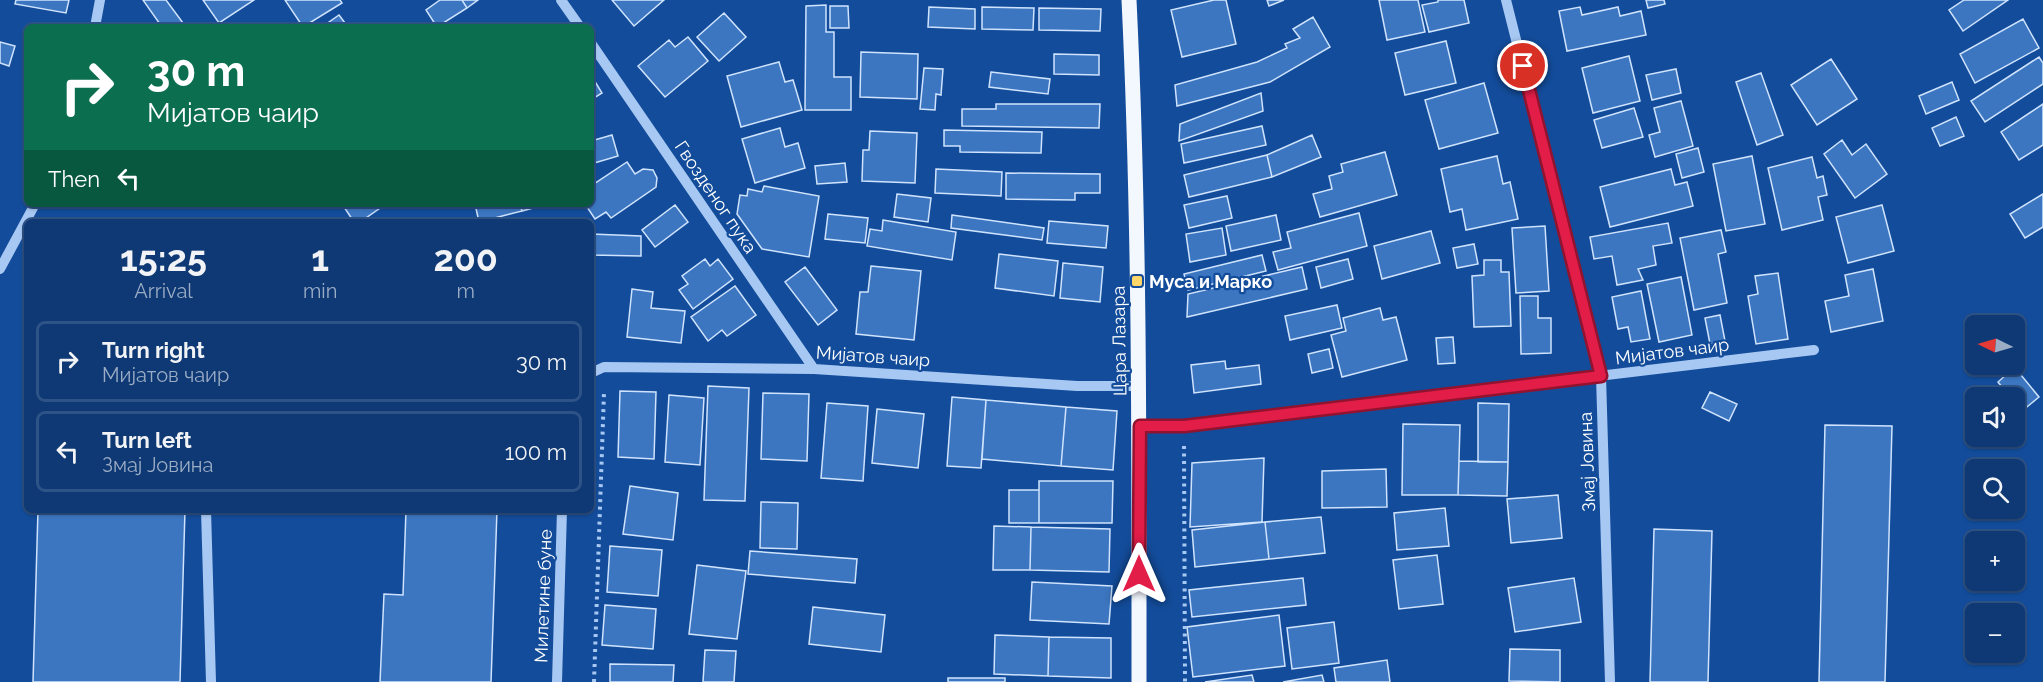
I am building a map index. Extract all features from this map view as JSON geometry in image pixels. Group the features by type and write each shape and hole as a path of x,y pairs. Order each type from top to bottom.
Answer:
{"main road":[{"name":"Цара Лазара","path":"1129,0 1135,116 1140,426 1139,682"}],"street":[{"path":"96,24 100,0"},
{"path":"561,0 578,24"},
{"name":"Змај Јовина","path":"1506,0 1601,376 1610,682"},
{"name":"Гвозденог пука","path":"594,47 814,369"},
{"path":"0,269 24,224"},
{"name":"Мијатов чаир","path":"1140,426 1184,426 1814,350"},
{"path":"594,372 604,367"},
{"name":"Мијатов чаир","path":"604,367 814,369 1077,386 1139,386"},
{"path":"206,513 211,682"},
{"name":"Милетине буне","path":"557,682 562,513"}],"path":[{"path":"594,682 604,367"},
{"path":"1184,426 1185,682"}],"building":[{"path":"16,0 69,0 66,13 15,4"},
{"path":"143,0 166,0 184,24 160,24"},
{"path":"203,0 254,0 219,23"},
{"path":"285,0 340,0 342,3 308,24 301,24"},
{"path":"440,0 462,0 467,8 442,24 435,24 426,10"},
{"path":"462,0 478,0 467,8"},
{"path":"612,0 664,0 634,26"},
{"path":"1214,0 1226,0 1236,44 1182,57 1171,10"},
{"path":"1267,0 1284,0 1269,6"},
{"path":"1379,0 1418,0 1425,32 1387,40"},
{"path":"1438,0 1464,0 1469,23 1429,32 1422,5 1438,2"},
{"path":"1646,0 1664,0 1665,4 1648,8"},
{"path":"1964,0 2008,0 1963,31 1949,10"},
{"path":"826,5 826,32 834,32 834,77 851,77 851,110 805,110 806,6"},
{"path":"830,6 848,6 849,28 830,28"},
{"path":"929,7 975,9 975,29 928,27"},
{"path":"982,7 1034,8 1033,30 982,29"},
{"path":"1580,7 1582,15 1618,7 1620,16 1641,11 1646,35 1567,51 1559,11"},
{"path":"1039,8 1101,9 1100,31 1039,30"},
{"path":"724,13 746,37 719,61 697,37"},
{"path":"339,15 346,24 326,24"},
{"path":"1313,17 1330,47 1270,82 1177,106 1175,85 1257,62 1287,48 1285,44 1300,38 1293,29"},
{"path":"2023,19 2039,48 1975,83 1960,54"},
{"path":"688,37 708,61 665,97 638,66 669,40 675,47"},
{"path":"1446,41 1456,83 1405,95 1395,53"},
{"path":"0,42 15,46 9,66 0,63"},
{"path":"861,52 918,54 917,99 860,97"},
{"path":"1054,54 1099,55 1099,75 1054,74"},
{"path":"1629,56 1640,101 1593,113 1582,68"},
{"path":"2039,57 2043,63 2043,84 1985,122 1971,101"},
{"path":"1831,59 1857,99 1817,125 1791,85"},
{"path":"779,62 785,82 793,80 802,110 741,127 727,76"},
{"path":"924,68 943,69 941,95 936,94 935,110 920,109"},
{"path":"1676,69 1681,93 1652,100 1646,75"},
{"path":"991,72 1050,79 1048,94 989,87"},
{"path":"1761,73 1783,135 1757,145 1736,82"},
{"path":"594,80 602,93 594,98"},
{"path":"1952,82 1959,100 1926,114 1919,96"},
{"path":"1484,83 1498,133 1439,149 1425,100"},
{"path":"1261,93 1263,111 1179,141 1180,124"},
{"path":"1681,101 1693,146 1655,157 1649,135 1660,132 1654,108"},
{"path":"996,104 1100,104 1099,128 962,126 962,109 996,109"},
{"path":"2043,104 2043,145 2019,160 2001,132"},
{"path":"1634,108 1643,137 1602,148 1594,120"},
{"path":"1956,117 1964,136 1940,146 1932,128"},
{"path":"1262,126 1266,145 1184,163 1181,144"},
{"path":"780,128 785,147 798,143 805,168 755,183 742,139"},
{"path":"944,130 1042,132 1041,153 960,152 960,146 944,146"},
{"path":"870,131 917,133 915,183 862,181 863,150 869,150"},
{"path":"612,135 618,156 594,163 594,140"},
{"path":"1312,135 1321,157 1272,177 1267,155"},
{"path":"1842,140 1852,155 1866,144 1887,174 1855,198 1824,154"},
{"path":"1698,148 1704,172 1682,178 1676,154"},
{"path":"1385,152 1397,195 1320,217 1313,194 1332,189 1329,176 1343,172 1341,164"},
{"path":"1267,155 1272,177 1189,197 1184,175"},
{"path":"1497,156 1503,184 1510,182 1518,219 1466,230 1462,209 1450,212 1441,169"},
{"path":"1752,156 1765,224 1726,231 1713,164"},
{"path":"1812,157 1817,178 1823,176 1827,195 1818,197 1823,220 1782,230 1768,168"},
{"path":"627,162 635,174 643,169 653,170 657,178 656,187 611,218 606,212 595,219 587,207 594,207 594,184"},
{"path":"845,163 847,182 817,184 815,166"},
{"path":"936,169 1002,172 1001,196 935,193"},
{"path":"1671,169 1675,185 1687,182 1693,206 1610,227 1600,187"},
{"path":"1006,173 1100,174 1100,193 1075,193 1075,200 1006,199"},
{"path":"764,186 819,196 809,257 762,249 737,214 740,195 747,196 748,189 762,192"},
{"path":"897,194 931,198 928,222 894,217"},
{"path":"2043,194 2043,227 2025,238 2010,214"},
{"path":"1227,196 1232,218 1189,228 1184,205"},
{"path":"675,205 688,222 655,247 642,230"},
{"path":"1882,205 1894,251 1848,263 1836,217"},
{"path":"344,207 382,207 364,219 352,219"},
{"path":"476,207 521,207 522,211 491,219 478,219"},
{"path":"521,207 537,207 522,211"},
{"path":"1359,213 1367,246 1278,270 1273,252 1291,248 1287,232"},
{"path":"828,214 868,218 865,243 825,239"},
{"path":"952,215 1044,228 1042,240 951,228"},
{"path":"1276,215 1281,240 1231,251 1226,226"},
{"path":"883,220 956,232 952,260 867,246 870,229 882,231"},
{"path":"1049,221 1108,226 1106,248 1047,243"},
{"path":"1668,223 1672,243 1653,246 1656,265 1638,269 1643,280 1617,285 1612,256 1594,259 1590,237"},
{"path":"1545,226 1549,291 1516,293 1512,228"},
{"path":"1222,228 1226,255 1190,262 1186,234"},
{"path":"1721,230 1726,252 1718,254 1727,303 1694,310 1680,238"},
{"path":"1431,231 1440,263 1382,279 1374,246"},
{"path":"594,234 641,236 641,256 594,255"},
{"path":"1474,244 1478,264 1457,268 1453,248"},
{"path":"999,254 1058,261 1054,296 995,288"},
{"path":"1262,255 1266,271 1188,290 1184,274"},
{"path":"705,259 710,266 718,259 733,279 693,309 679,290 688,284 682,276"},
{"path":"1348,259 1353,279 1321,288 1316,267"},
{"path":"1484,260 1501,260 1501,272 1509,272 1511,326 1474,327 1472,276 1484,275"},
{"path":"1063,263 1103,267 1100,302 1060,298"},
{"path":"871,266 921,271 914,340 856,334 860,292 868,292"},
{"path":"805,267 837,310 818,325 785,282"},
{"path":"1302,267 1307,289 1187,317 1188,294"},
{"path":"1873,269 1883,321 1831,332 1825,301 1849,296 1845,275"},
{"path":"1778,273 1788,339 1756,344 1748,296 1758,294 1755,276"},
{"path":"1681,277 1692,335 1659,342 1647,284"},
{"path":"735,286 756,315 727,336 722,330 708,341 691,317"},
{"path":"632,289 653,292 651,308 685,311 681,343 627,337"},
{"path":"1641,291 1650,339 1631,342 1628,327 1618,329 1612,297"},
{"path":"1520,296 1538,296 1538,318 1551,318 1551,353 1521,354"},
{"path":"1337,305 1342,328 1290,340 1285,316"},
{"path":"1380,308 1383,320 1396,317 1407,360 1342,377 1331,335 1346,331 1343,318"},
{"path":"1720,315 1725,341 1710,344 1705,318"},
{"path":"1453,337 1455,363 1438,364 1436,338"},
{"path":"1329,349 1333,368 1312,373 1308,354"},
{"path":"1225,361 1226,369 1259,365 1261,384 1194,393 1191,365"},
{"path":"2006,375 2021,375 2039,397 2025,409 2025,387 2002,387 1998,382"},
{"path":"708,386 749,388 745,501 704,500"},
{"path":"620,391 656,392 654,459 618,457"},
{"path":"1710,392 1737,404 1729,421 1702,408"},
{"path":"763,393 809,394 807,461 761,459"},
{"path":"669,395 704,398 700,465 665,462"},
{"path":"952,397 986,400 981,468 947,466"},
{"path":"986,400 1066,407 1061,466 982,459"},
{"path":"827,403 868,406 863,481 821,478"},
{"path":"1478,403 1509,404 1508,462 1478,462"},
{"path":"1066,407 1117,411 1113,470 1061,466"},
{"path":"877,409 924,414 918,468 872,463"},
{"path":"1403,424 1460,425 1458,495 1402,495"},
{"path":"1825,425 1892,426 1885,682 1819,682"},
{"path":"1264,458 1262,522 1190,527 1192,463"},
{"path":"1459,461 1508,462 1507,496 1458,495"},
{"path":"1386,469 1387,507 1322,508 1322,471"},
{"path":"1039,481 1113,481 1112,523 1039,523"},
{"path":"630,486 678,493 673,540 623,534"},
{"path":"1009,490 1039,490 1039,523 1009,523"},
{"path":"1558,495 1562,538 1511,543 1507,499"},
{"path":"761,502 798,503 797,549 760,548"},
{"path":"1445,508 1449,546 1397,550 1394,513"},
{"path":"38,513 185,513 180,682 33,682"},
{"path":"406,513 497,513 491,682 380,682 384,594 403,595"},
{"path":"1321,517 1325,553 1269,559 1265,522"},
{"path":"1265,522 1269,559 1195,567 1192,530"},
{"path":"994,526 1031,527 1030,570 993,570"},
{"path":"1031,527 1110,529 1109,572 1030,570"},
{"path":"1654,529 1712,531 1708,682 1650,682"},
{"path":"610,546 662,550 658,596 607,592"},
{"path":"750,551 857,559 855,583 748,574"},
{"path":"1437,555 1443,604 1399,609 1393,560"},
{"path":"697,565 746,571 737,639 689,634"},
{"path":"1303,578 1306,605 1192,617 1189,590"},
{"path":"1574,578 1581,622 1515,632 1508,588"},
{"path":"1032,582 1112,586 1109,624 1030,620"},
{"path":"605,605 656,609 653,649 602,645"},
{"path":"813,607 885,615 881,652 809,644"},
{"path":"1279,615 1285,666 1193,677 1187,627"},
{"path":"1334,622 1339,663 1292,669 1287,628"},
{"path":"995,635 1049,637 1048,676 994,674"},
{"path":"1049,637 1111,638 1111,678 1048,676"},
{"path":"1510,649 1560,650 1560,682 1509,681"},
{"path":"705,650 736,651 734,682 703,682"},
{"path":"1387,660 1390,682 1336,682 1334,668"},
{"path":"610,664 674,665 673,682 610,682"},
{"path":"1252,675 1254,682 1205,682"},
{"path":"1322,675 1324,682 1283,682"},
{"path":"948,678 1005,678 1005,682 948,682"}],"place":[{"name":"Муса и Марко","path":"1137,281"}],"route":[{"path":"1139,574 1140,426 1184,426 1601,376 1523,66"}]}
